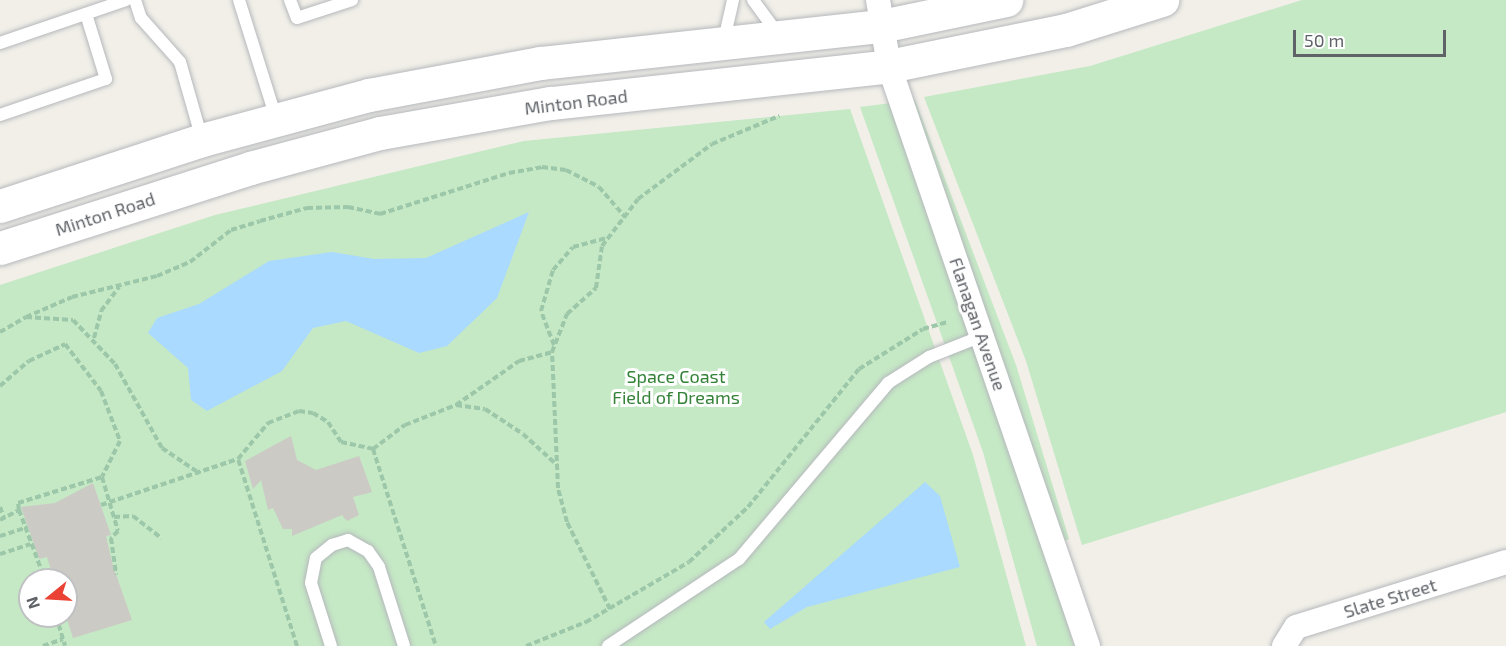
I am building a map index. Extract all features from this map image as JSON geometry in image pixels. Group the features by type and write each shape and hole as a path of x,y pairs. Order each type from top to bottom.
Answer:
{"main road":[{"path":"0,206 202,140 369,95 540,63 780,37 880,13 1006,0"},
{"name":"Minton Road","path":"0,248 250,168 380,133 551,103 889,66 1066,30 1162,0"},
{"path":"202,140 250,168 276,120"}],"street":[{"name":"Flanagan Avenue","path":"880,13 889,66 1088,646"},
{"name":"Slate Street","path":"1284,646 1296,627 1506,562"}],"lane":[{"path":"0,43 126,0"},
{"path":"135,0 141,18 180,62 202,140"},
{"path":"238,0 276,120"},
{"path":"290,0 297,18 352,0"},
{"path":"723,44 732,0"},
{"path":"753,0 780,37"},
{"path":"0,115 105,79 86,14"},
{"path":"608,646 739,559 888,383 929,357 981,336"},
{"path":"331,646 311,583 316,558 332,545 348,540 368,551 379,567 404,646"}],"path":[{"path":"610,609 567,522 557,465 552,352 567,314 596,288 602,246 638,200 712,144 779,116"},
{"path":"0,332 72,297 120,286 190,262 231,230 307,208 348,207 380,214 509,173 542,167 566,170 598,186 625,217"},
{"path":"555,345 541,311 553,270 573,247 608,238"},
{"path":"94,339 101,311 120,286"},
{"path":"26,318 74,320 94,339 114,364 138,412 162,448 199,473"},
{"path":"526,646 610,609 689,562 748,507 859,369 923,329 947,322"},
{"path":"0,386 29,361 65,344 101,391 120,441 102,477 118,531 111,538 116,574"},
{"path":"101,505 238,459 268,423 299,411 313,413 328,422 340,442 373,449 405,425 456,405 519,361 552,352"},
{"path":"456,405 485,409 523,434 557,465"},
{"path":"373,449 436,646"},
{"path":"238,459 297,646"},
{"path":"40,568 18,503 102,477"},
{"path":"0,507 2,519 19,510"},
{"path":"114,517 133,516 161,538"},
{"path":"0,536 26,527"},
{"path":"0,554 30,544"},
{"path":"60,628 65,646"},
{"path":"43,646 63,639"}],"green space":[{"path":"1302,0 1506,0 1506,412 1082,545 1026,361 924,97 1090,66"},
{"path":"915,100 1016,365 1069,539 1050,546 1055,583 1074,646 1037,646 983,452 860,107"},
{"name":"Space Coast Field of Dreams","path":"850,109 973,455 1026,646 0,646 0,285 215,215 524,141"}],"water":[{"path":"529,212 497,298 447,346 419,353 346,321 313,328 282,371 207,411 191,400 188,368 148,333 157,318 199,304 269,261 332,252 374,259 426,258"},
{"path":"925,482 940,496 960,567 807,607 770,629 764,622"}],"building":[{"path":"291,436 297,460 316,470 359,456 372,492 353,497 359,515 347,521 342,515 292,536 292,529 283,529 273,508 268,510 261,480 253,489 245,461"},
{"path":"93,483 111,535 106,536 113,566 132,620 73,638 70,628 78,628 78,568 50,568 47,557 39,559 21,507 55,503"}]}
